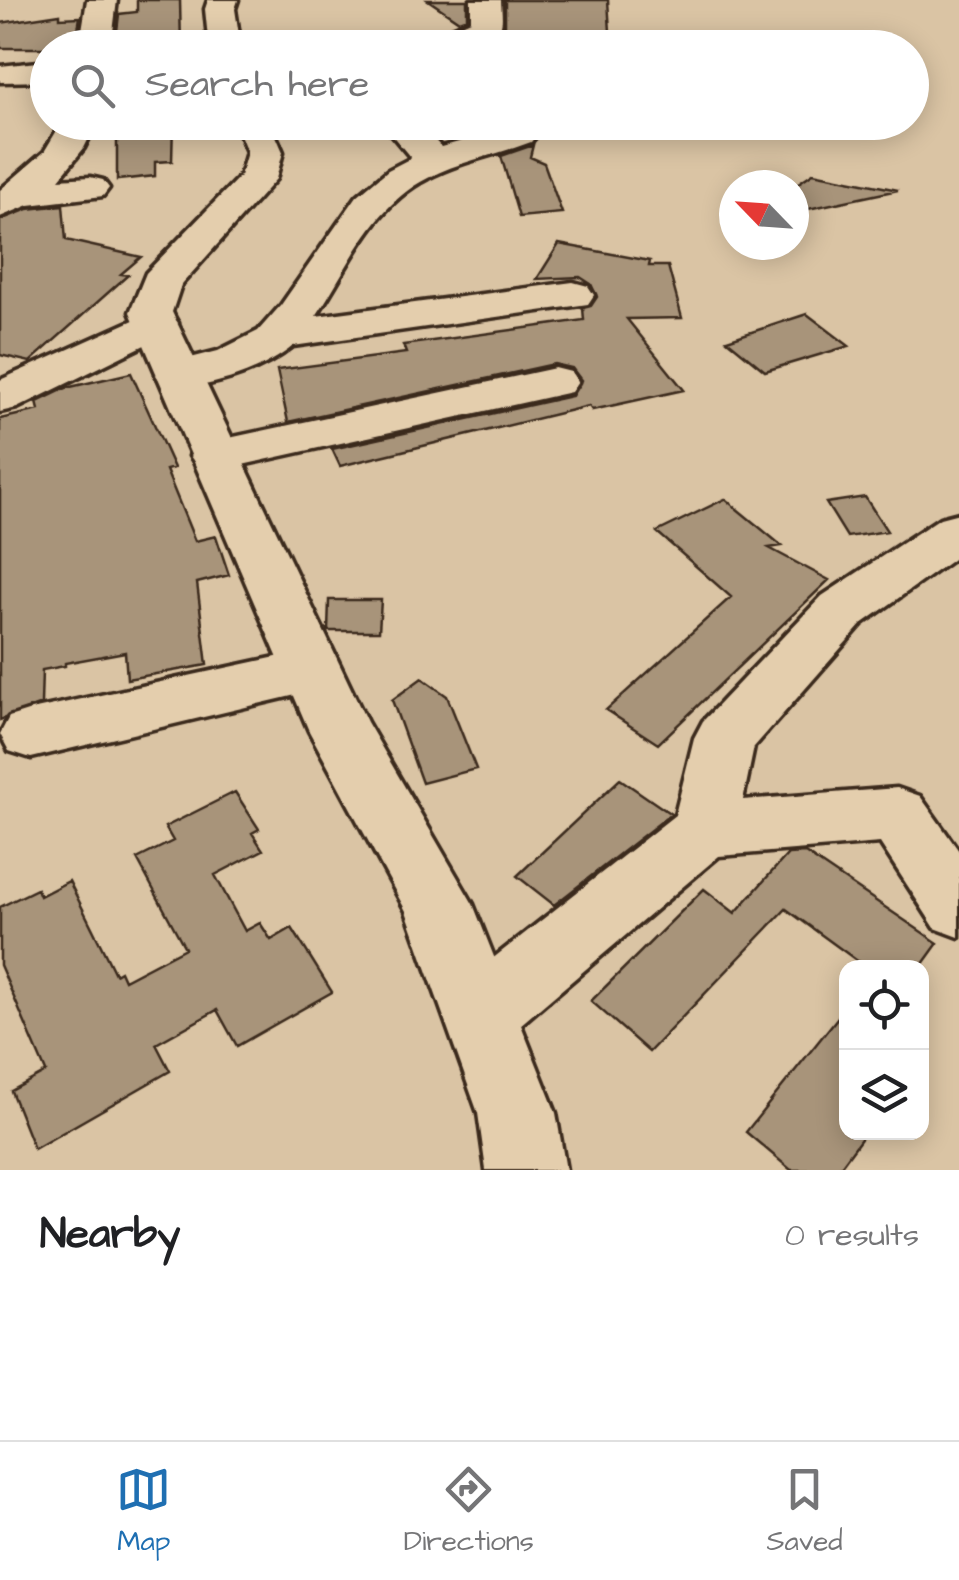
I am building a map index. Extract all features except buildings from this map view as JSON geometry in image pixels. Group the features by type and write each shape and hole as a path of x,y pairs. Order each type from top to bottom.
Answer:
{"street":[{"path":"97,30 102,0"},
{"path":"223,0 223,30"},
{"path":"474,30 486,25 486,0"},
{"path":"6,74 30,73"},
{"path":"11,200 73,140"},
{"path":"260,140 265,152 257,179 161,282 150,312 340,731 438,904 516,1113 526,1170"},
{"path":"415,140 432,159"},
{"path":"281,334 335,250 385,189 432,159 481,151 509,140"},
{"path":"11,200 90,188"},
{"path":"179,375 228,364 281,334 573,296"},
{"path":"0,398 156,323"},
{"path":"215,456 555,382"},
{"path":"704,830 724,738 842,610 959,530"},
{"path":"31,734 313,671"},
{"path":"480,1013 704,830 897,816 959,908"}]}
